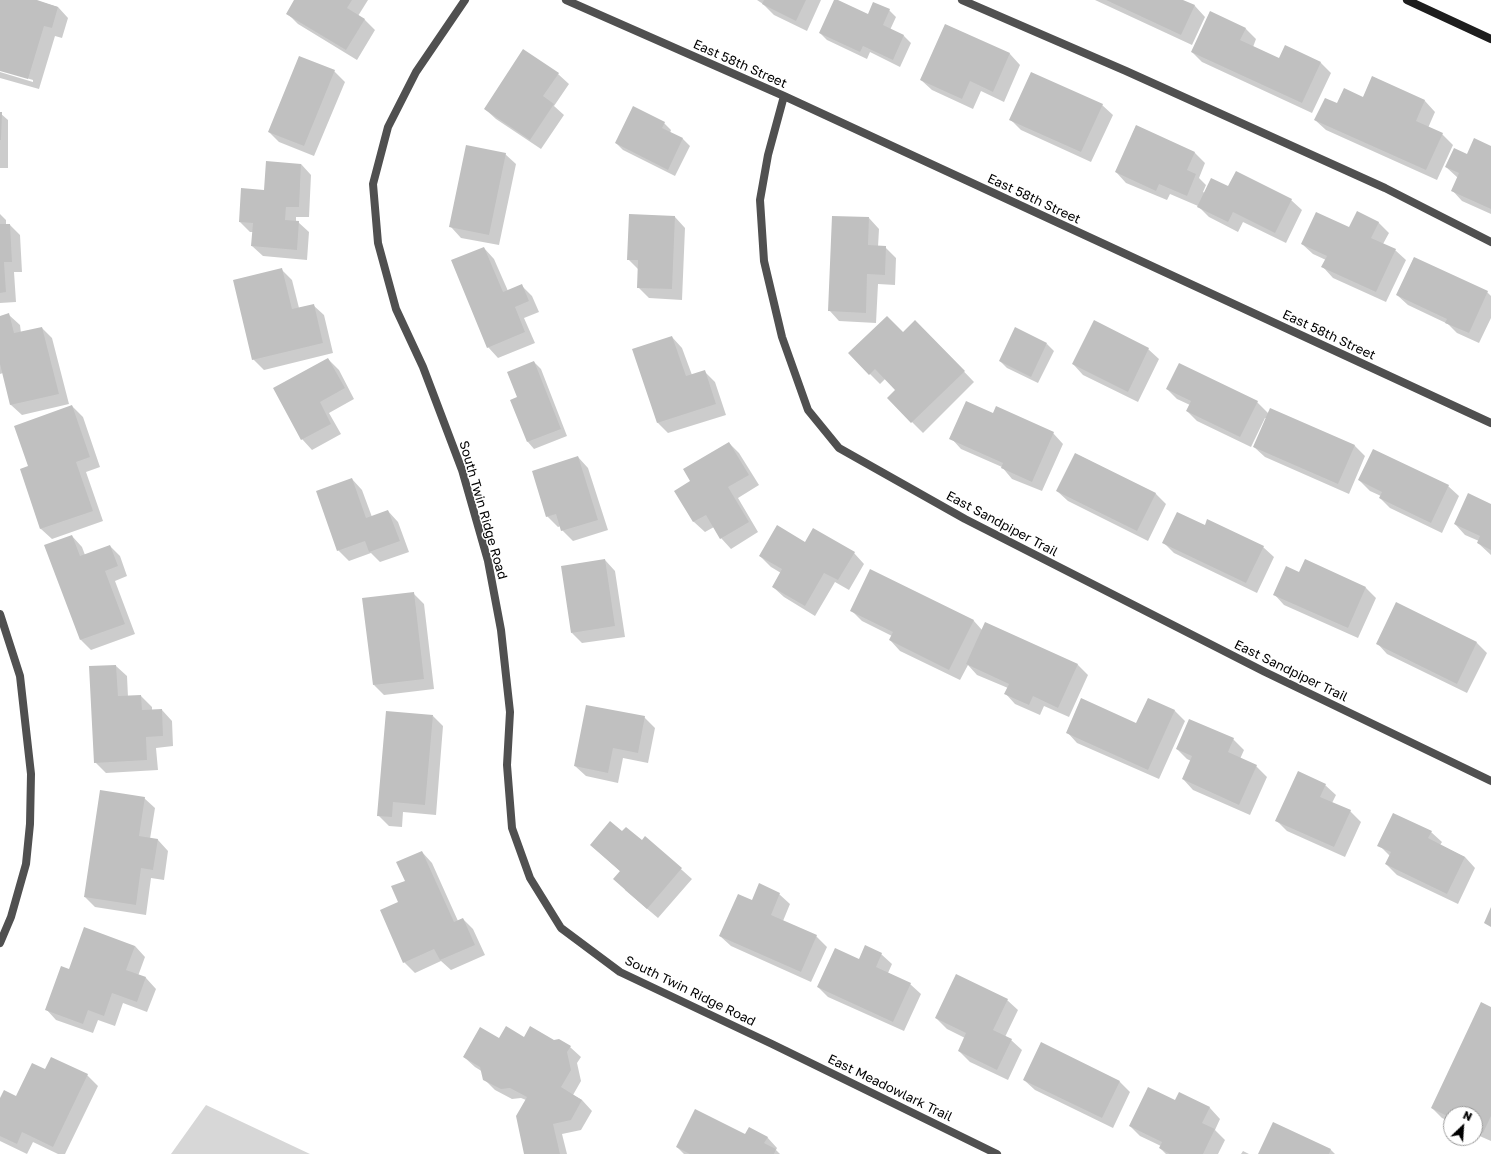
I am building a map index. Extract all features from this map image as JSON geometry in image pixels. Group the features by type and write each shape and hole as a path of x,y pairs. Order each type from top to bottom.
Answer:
{"main road":[{"path":"1408,0 1491,39"}],"street":[{"name":"South Twin Ridge Road","path":"464,0 416,72 388,127 373,184 378,243 396,309 423,367 462,470 488,561 501,630 510,712 507,765 512,828 530,878 561,928 620,972 772,1044"},
{"name":"East 58th Street","path":"566,0 784,96 1491,423"},
{"path":"962,0 1126,71 1378,185 1491,242"},
{"name":"East Sandpiper Trail","path":"784,96 768,155 760,200 764,262 782,336 808,410 839,448 972,523 1265,672 1491,781"},
{"path":"0,614 20,676 31,774 30,824 26,864 11,917 0,943"},
{"name":"East Meadowlark Trail","path":"772,1044 997,1154"}],"shaded area":[{"path":"206,1105 310,1154 171,1154"}],"building":[{"path":"0,0 37,0 58,7 52,28 44,26 28,79 0,71"},
{"path":"294,0 352,0 347,8 365,19 346,50 286,14"},
{"path":"764,0 806,0 796,21 762,4"},
{"path":"834,0 838,0 868,14 873,2 890,9 883,25 904,35 893,60 863,46 860,52 819,33"},
{"path":"1106,0 1183,0 1195,5 1181,35"},
{"path":"1210,11 1246,28 1240,40 1279,58 1285,45 1321,62 1302,103 1191,52"},
{"path":"945,24 1010,53 993,92 970,81 962,99 920,80"},
{"path":"523,49 559,73 543,96 554,104 530,140 484,109"},
{"path":"299,56 335,70 304,146 268,132"},
{"path":"1031,72 1103,104 1081,152 1009,120"},
{"path":"1372,76 1425,100 1416,121 1443,133 1426,170 1314,120 1325,98 1337,103 1344,88 1363,97"},
{"path":"633,106 665,122 662,128 683,138 668,170 615,143"},
{"path":"0,112 2,112 1,140 0,140"},
{"path":"1136,125 1195,152 1187,170 1196,174 1187,196 1159,184 1156,191 1115,172"},
{"path":"1474,138 1491,146 1491,209 1451,191 1459,173 1445,167 1454,148 1467,154"},
{"path":"466,145 506,153 489,235 449,227"},
{"path":"266,161 301,164 299,207 286,207 285,220 299,221 297,250 251,246 253,223 239,222 241,188 264,190"},
{"path":"1236,171 1292,199 1275,233 1233,212 1228,222 1197,207 1211,178 1228,186"},
{"path":"1357,211 1379,222 1371,238 1396,249 1376,292 1321,267 1327,256 1301,244 1316,212 1349,227"},
{"path":"629,214 675,216 672,289 637,288 638,260 627,260"},
{"path":"832,216 869,217 868,245 886,246 885,275 867,274 866,313 828,311"},
{"path":"0,224 10,224 12,262 4,262 6,292 0,293"},
{"path":"484,247 503,292 522,284 529,301 515,307 525,332 487,348 451,260"},
{"path":"1414,257 1488,291 1469,333 1445,323 1447,319 1396,295"},
{"path":"282,268 292,309 314,304 323,343 252,360 233,280"},
{"path":"9,313 14,333 42,327 59,394 10,405 0,364 0,316"},
{"path":"887,316 903,332 915,320 965,371 911,423 887,398 895,390 875,369 869,375 848,353"},
{"path":"1094,320 1149,348 1128,392 1072,364"},
{"path":"1015,327 1047,343 1031,377 999,361"},
{"path":"672,336 686,376 705,370 716,404 657,423 632,349"},
{"path":"328,358 345,388 320,402 331,424 301,440 273,388"},
{"path":"534,361 561,429 527,442 510,400 517,397 507,372"},
{"path":"1179,363 1258,401 1240,437 1186,411 1191,401 1166,389"},
{"path":"966,401 993,413 996,406 1054,432 1032,482 1001,468 1003,463 949,439"},
{"path":"72,405 90,457 76,462 93,511 40,529 20,469 28,466 14,426"},
{"path":"1270,408 1355,445 1338,484 1253,447"},
{"path":"729,442 749,475 728,487 749,522 720,539 706,515 693,522 674,491 690,481 683,469"},
{"path":"1373,449 1449,485 1431,523 1379,498 1382,492 1358,480"},
{"path":"1075,453 1156,493 1137,531 1056,491"},
{"path":"578,456 598,520 561,531 556,514 546,517 532,471"},
{"path":"352,478 366,518 388,510 400,541 369,552 365,541 337,551 316,491"},
{"path":"1468,493 1491,504 1491,550 1477,543 1480,536 1454,524"},
{"path":"1177,512 1205,525 1207,519 1264,546 1246,583 1162,543"},
{"path":"777,525 805,542 813,528 855,552 838,580 824,573 805,606 772,587 782,569 759,556"},
{"path":"72,535 80,556 110,545 118,566 105,571 125,624 80,640 44,545"},
{"path":"605,559 615,626 571,633 561,566"},
{"path":"1305,559 1366,587 1348,628 1273,595 1286,566 1299,572"},
{"path":"870,569 974,620 949,670 889,640 893,632 850,611"},
{"path":"414,592 424,679 373,685 362,598"},
{"path":"1396,602 1477,642 1457,684 1376,644"},
{"path":"985,622 1078,664 1058,708 1033,696 1029,705 1004,694 1009,684 966,664"},
{"path":"116,665 118,696 141,695 142,710 162,709 163,736 146,737 147,760 94,763 89,666"},
{"path":"1081,698 1136,723 1148,698 1175,710 1148,770 1066,733"},
{"path":"586,705 645,716 638,753 613,748 608,773 574,766"},
{"path":"386,711 433,715 425,805 393,802 392,817 377,816"},
{"path":"1189,719 1234,738 1228,752 1257,765 1239,805 1182,779 1192,756 1176,749"},
{"path":"1298,771 1326,784 1320,797 1351,810 1334,847 1275,821"},
{"path":"100,790 145,797 139,836 158,839 153,870 141,868 136,905 84,897"},
{"path":"1393,813 1432,831 1428,838 1465,857 1447,894 1385,864 1391,852 1377,846"},
{"path":"610,821 622,831 626,827 642,840 645,836 682,868 647,909 613,879 620,871 590,845"},
{"path":"422,851 454,922 463,918 475,945 440,960 434,949 403,963 380,910 398,902 391,886 405,881 396,862"},
{"path":"759,883 780,893 771,915 817,935 801,972 719,936 738,894 752,900"},
{"path":"1491,907 1491,927 1484,923"},
{"path":"84,927 135,946 126,970 146,977 137,1002 112,993 104,1016 88,1010 83,1024 45,1010 61,966 69,969"},
{"path":"865,945 882,953 876,967 911,983 893,1022 817,987 835,948 859,959"},
{"path":"956,974 1008,999 993,1030 1012,1039 997,1070 958,1051 966,1033 935,1018"},
{"path":"1481,1002 1491,1007 1491,1116 1483,1133 1483,1106 1443,1106 1443,1114 1431,1108"},
{"path":"506,1026 524,1037 530,1026 554,1040 559,1039 571,1046 567,1052 571,1070 561,1087 582,1100 571,1120 553,1124 560,1154 524,1154 516,1116 527,1097 510,1088 501,1089 483,1080 480,1067 463,1057 480,1027 499,1038"},
{"path":"1041,1042 1120,1081 1102,1118 1023,1080"},
{"path":"51,1057 88,1074 53,1147 22,1132 17,1144 0,1136 0,1098 4,1090 16,1096 32,1063 45,1069"},
{"path":"1148,1087 1175,1100 1179,1092 1210,1107 1202,1123 1215,1129 1203,1154 1170,1154 1159,1148 1162,1142 1129,1126"},
{"path":"695,1109 745,1134 749,1127 768,1137 764,1143 776,1149 774,1154 690,1154 676,1147"},
{"path":"1273,1122 1331,1149 1329,1154 1258,1154"}]}
